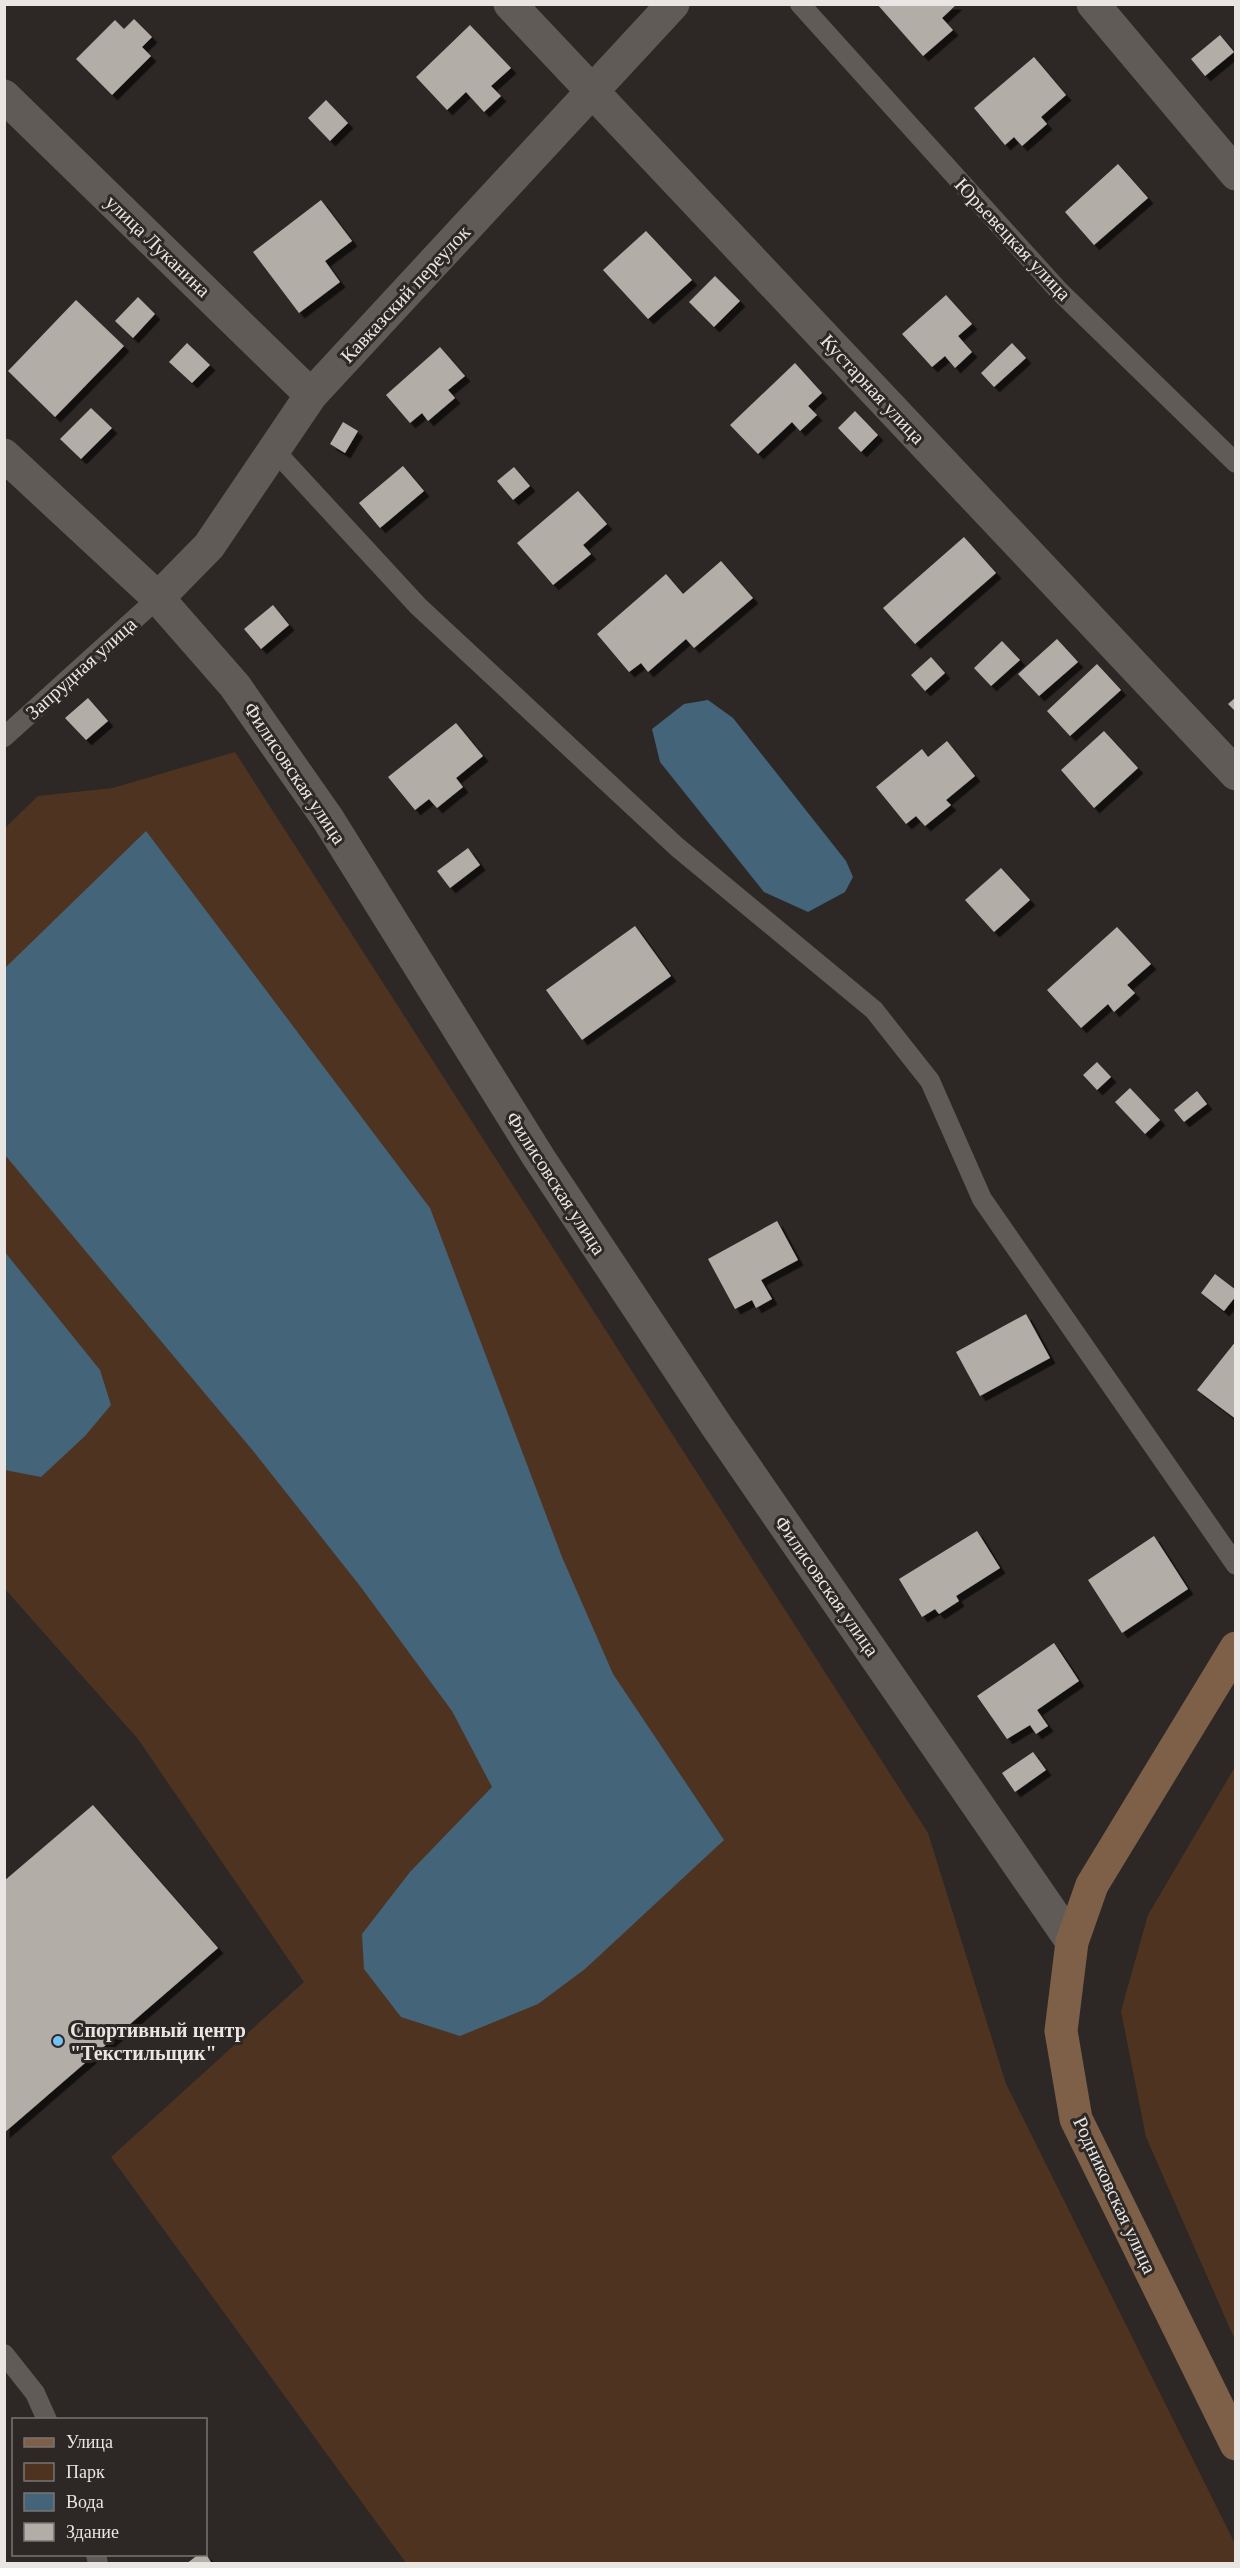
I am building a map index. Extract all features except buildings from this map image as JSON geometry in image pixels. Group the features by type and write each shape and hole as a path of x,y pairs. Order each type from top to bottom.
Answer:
{"main road":[{"name":"Родниковская улица","path":"1236,1648 1092,1885 1072,1942 1061,2031 1076,2119 1236,2444"}],"street":[{"name":"Кустарная улица","path":"510,4 1236,774"},
{"name":"Кавказский переулок","path":"158,598 209,546 275,451 310,395 594,92 673,4"},
{"path":"1093,4 1236,174"},
{"name":"улица Луканина","path":"4,96 310,395"},
{"name":"Филисовская улица","path":"4,455 158,598 235,686 328,819 539,1158 690,1385 1072,1942"}],"lane":[{"name":"Юрьевецкая улица","path":"800,4 1059,291 1236,463"},
{"path":"275,451 427,614 677,847 874,1010 930,1081 982,1199 1236,1565"},
{"name":"Запрудная улица","path":"4,737 158,598"},
{"path":"4,2354 35,2393 45,2418"}],"green space":[{"path":"235,752 928,1833 1006,2084 1235,2544 1235,2563 406,2563 111,2157 304,1982 138,1739 5,1589 4,829 38,796 113,788"},
{"path":"1235,1767 1235,2340 1146,2137 1121,2011 1148,1915"}],"water":[{"path":"708,700 733,718 846,861 853,877 845,892 808,912 764,892 660,762 652,729 684,704"},
{"path":"146,831 430,1208 562,1557 613,1674 724,1840 585,1969 538,2004 460,2036 401,2017 364,1969 362,1934 410,1872 492,1787 452,1711 360,1586 254,1452 5,1155 5,968"},
{"path":"4,1251 100,1370 111,1405 85,1436 41,1477 5,1470"}],"place":[{"name":"Спортивный центр \"Текстильщик\"","path":"58,2041"}]}
